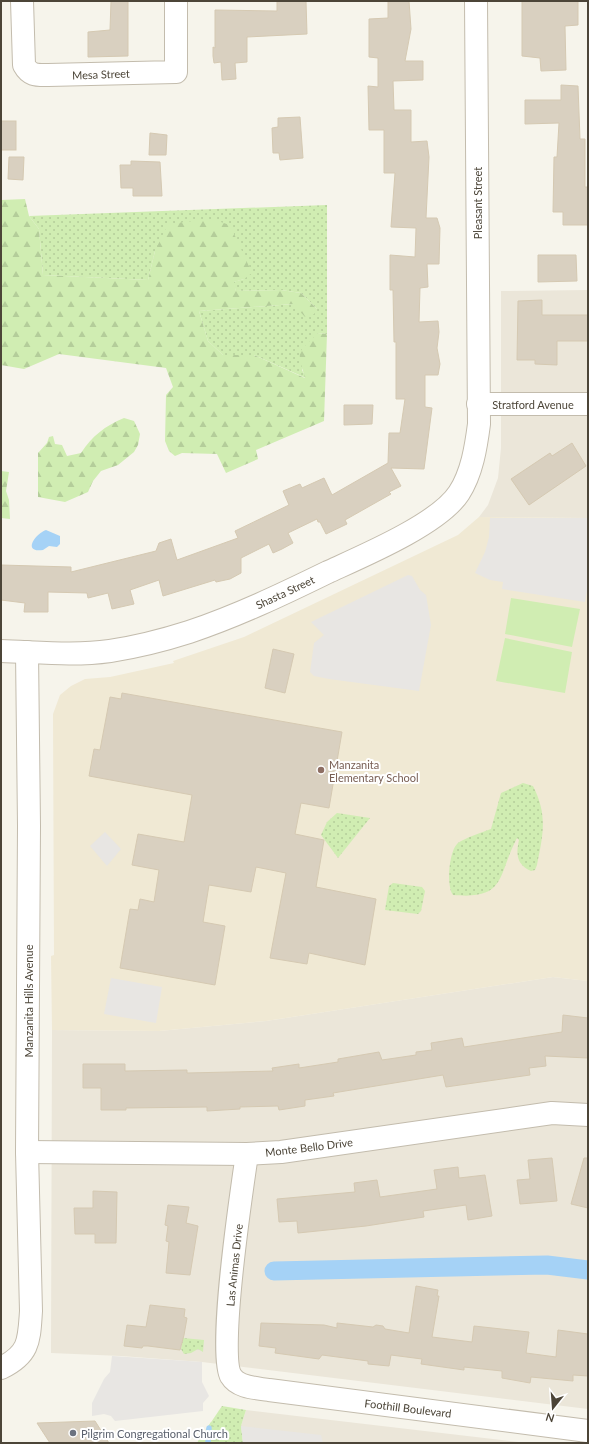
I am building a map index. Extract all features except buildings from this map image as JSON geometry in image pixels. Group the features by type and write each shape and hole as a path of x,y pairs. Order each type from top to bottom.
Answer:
{"street":[{"name":"Mesa Street","path":"22,1 24,65 33,75 48,76 176,72 176,1"},
{"name":"Pleasant Street","path":"476,1 478,404"},
{"name":"Stratford Avenue","path":"478,404 588,404"},
{"name":"Shasta Street","path":"1,651 86,653 110,650 189,632 256,606 406,534 442,510 459,493 476,448 479,424 478,404"},
{"name":"Manzanita Hills Avenue","path":"1,1368 15,1361 25,1350 29,1337 31,1311 27,1152 29,848 27,652"},
{"name":"Monte Bello Drive","path":"27,1152 247,1154 281,1152 552,1113 588,1115"},
{"name":"Las Animas Drive","path":"231,1376 227,1366 227,1335 238,1222 247,1154"},
{"name":"Foothill Boulevard","path":"231,1376 238,1383 245,1386 270,1390 588,1431"}],"shaded area":[{"path":"588,290 588,518 479,517 488,505 498,478 501,448 501,291"},
{"name":"Manzanita Elementary School","path":"479,517 588,518 588,981 553,977 266,1021 159,1031 52,1030 51,956 54,955 53,714 60,695 71,686 85,679 110,677 174,663 173,661 244,637 458,535"},
{"path":"490,518 588,518 588,585 585,602 502,589 503,582 490,580 475,573 485,552 489,537"},
{"path":"408,575 412,576 420,590 426,595 431,625 419,691 314,676 310,672 314,643 324,635 311,622"},
{"path":"105,832 121,849 107,866 90,846"},
{"path":"553,977 588,981 588,1409 202,1362 51,1353 52,1030 159,1031 266,1021"},
{"path":"111,978 162,987 156,1023 104,1014"},
{"path":"112,1356 202,1362 202,1382 209,1396 203,1403 203,1411 115,1421 111,1416 104,1414 92,1416 92,1403 104,1379 110,1372"},
{"path":"246,1410 527,1443 243,1443 241,1426"},
{"path":"241,1426 321,1435 323,1443 243,1443"}],"green space":[{"path":"25,199 29,216 39,229 43,275 148,280 155,251 168,224 211,219 230,225 252,273 244,279 234,282 236,291 281,290 301,293 317,309 314,314 306,318 293,304 199,311 208,341 223,355 254,355 305,378 300,357 302,349 318,333 327,334 324,421 256,450 258,459 226,473 217,454 182,453 175,456 169,451 165,441 166,395 173,387 166,368 59,354 24,369 1,365 1,200"},
{"path":"327,205 327,334 318,333 302,370 306,378 254,355 223,355 208,341 199,311 293,304 317,309 301,293 281,290 236,291 233,282 244,279 155,251 148,280 43,275 39,229 29,216"},
{"path":"124,418 134,421 140,434 138,445 134,452 118,465 101,471 93,481 88,492 65,502 38,497 38,453 47,443 49,437 53,436 55,444 62,445 67,456 81,453 90,441 100,432 111,424"},
{"path":"1,471 9,472 6,491 9,500 10,519 1,518"},
{"path":"511,598 580,609 572,647 505,634"},
{"path":"505,638 572,652 565,693 496,681"},
{"path":"523,783 533,786 541,806 543,825 541,844 535,870 531,871 520,862 518,858 519,840 517,838 498,883 492,889 483,894 470,896 453,895 451,891 449,869 454,848 463,840 491,829 501,793"},
{"path":"337,813 370,818 338,858 321,835 327,822"},
{"path":"393,883 422,887 425,891 421,911 418,914 385,910 389,886"},
{"path":"183,1338 204,1340 203,1352 198,1349 191,1353 184,1354 181,1349"},
{"path":"222,1406 246,1410 241,1426 243,1443 197,1443"},
{"path":"211,1422 217,1431 221,1443 197,1443"}],"water":[{"path":"46,530 60,536 60,544 57,547 49,546 43,550 33,549 32,543 38,535"}],"waterway":[{"path":"274,1271 547,1265 588,1270"},
{"path":"208,1443 209,1428"}],"place":[{"name":"Manzanita Elementary School","path":"321,770"},
{"name":"Pilgrim Congregational Church","path":"73,1433"}]}
